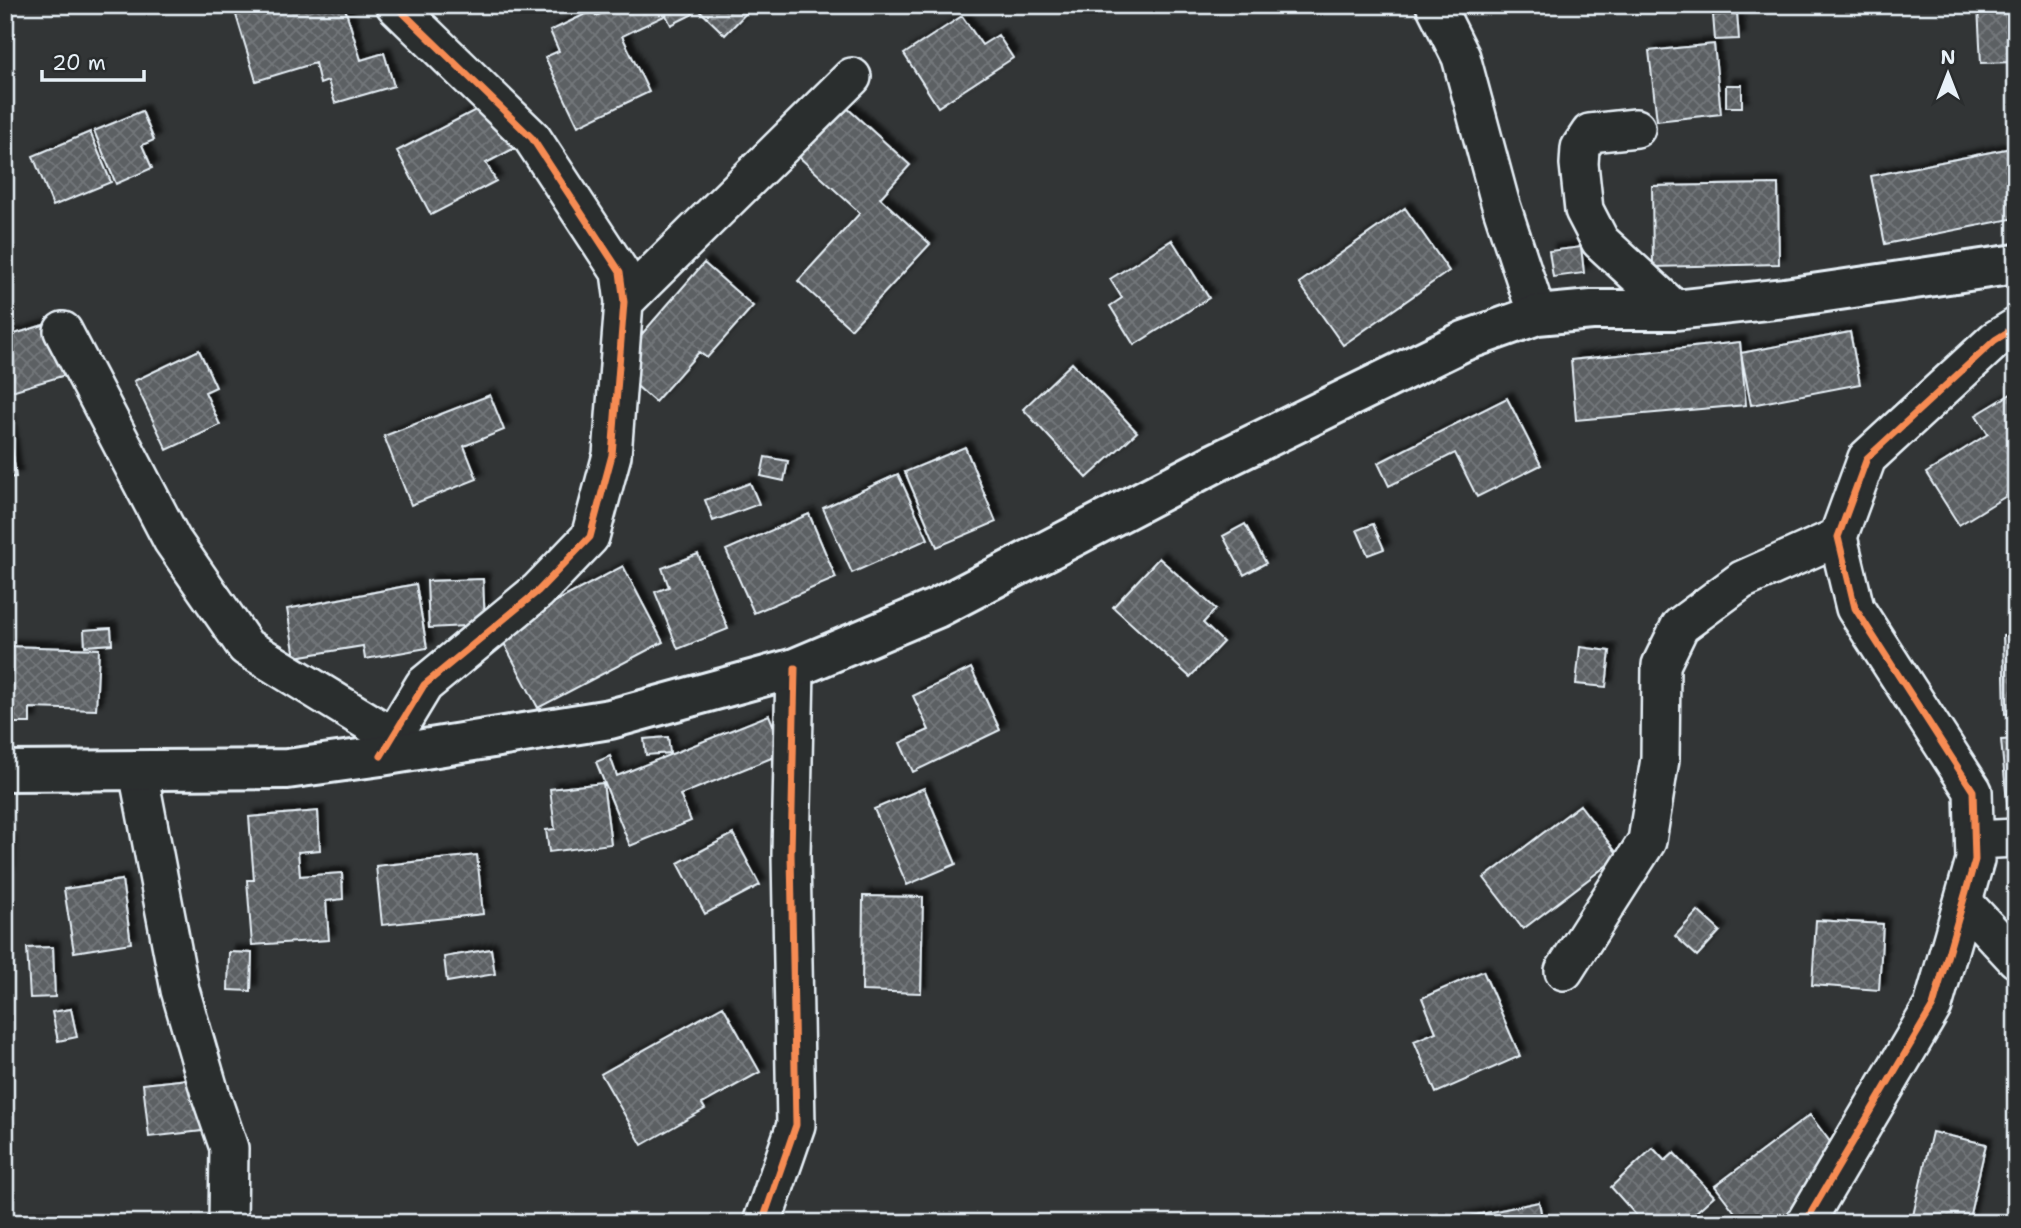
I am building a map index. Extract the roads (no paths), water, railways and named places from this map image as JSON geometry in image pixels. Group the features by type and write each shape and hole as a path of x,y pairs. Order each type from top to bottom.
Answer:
{"main road":[{"path":"5,771 287,769 387,746 610,719 795,668 937,608 1213,464 1464,341 1537,315 1592,310 1675,310 1785,298 2016,264"}],"street":[{"path":"63,331 173,540 246,647 387,746 424,685 538,591 590,537 612,456 624,302 620,272 532,138 394,5"},
{"path":"1435,5 1461,57 1500,202 1537,315"},
{"path":"624,302 852,77"},
{"path":"1636,128 1590,133 1580,148 1584,210 1600,242 1675,310"},
{"path":"1805,1223 1933,1006 1975,860 1973,791 1855,608 1838,537 1867,458 1995,340 2016,327"},
{"path":"1564,971 1647,841 1660,759 1661,665 1679,626 1742,580 1838,537"},
{"path":"762,1223 796,1125 791,853 795,668"},
{"path":"138,771 180,990 229,1148 228,1223"},
{"path":"1975,840 2016,838"},
{"path":"1963,902 2016,959"}]}
